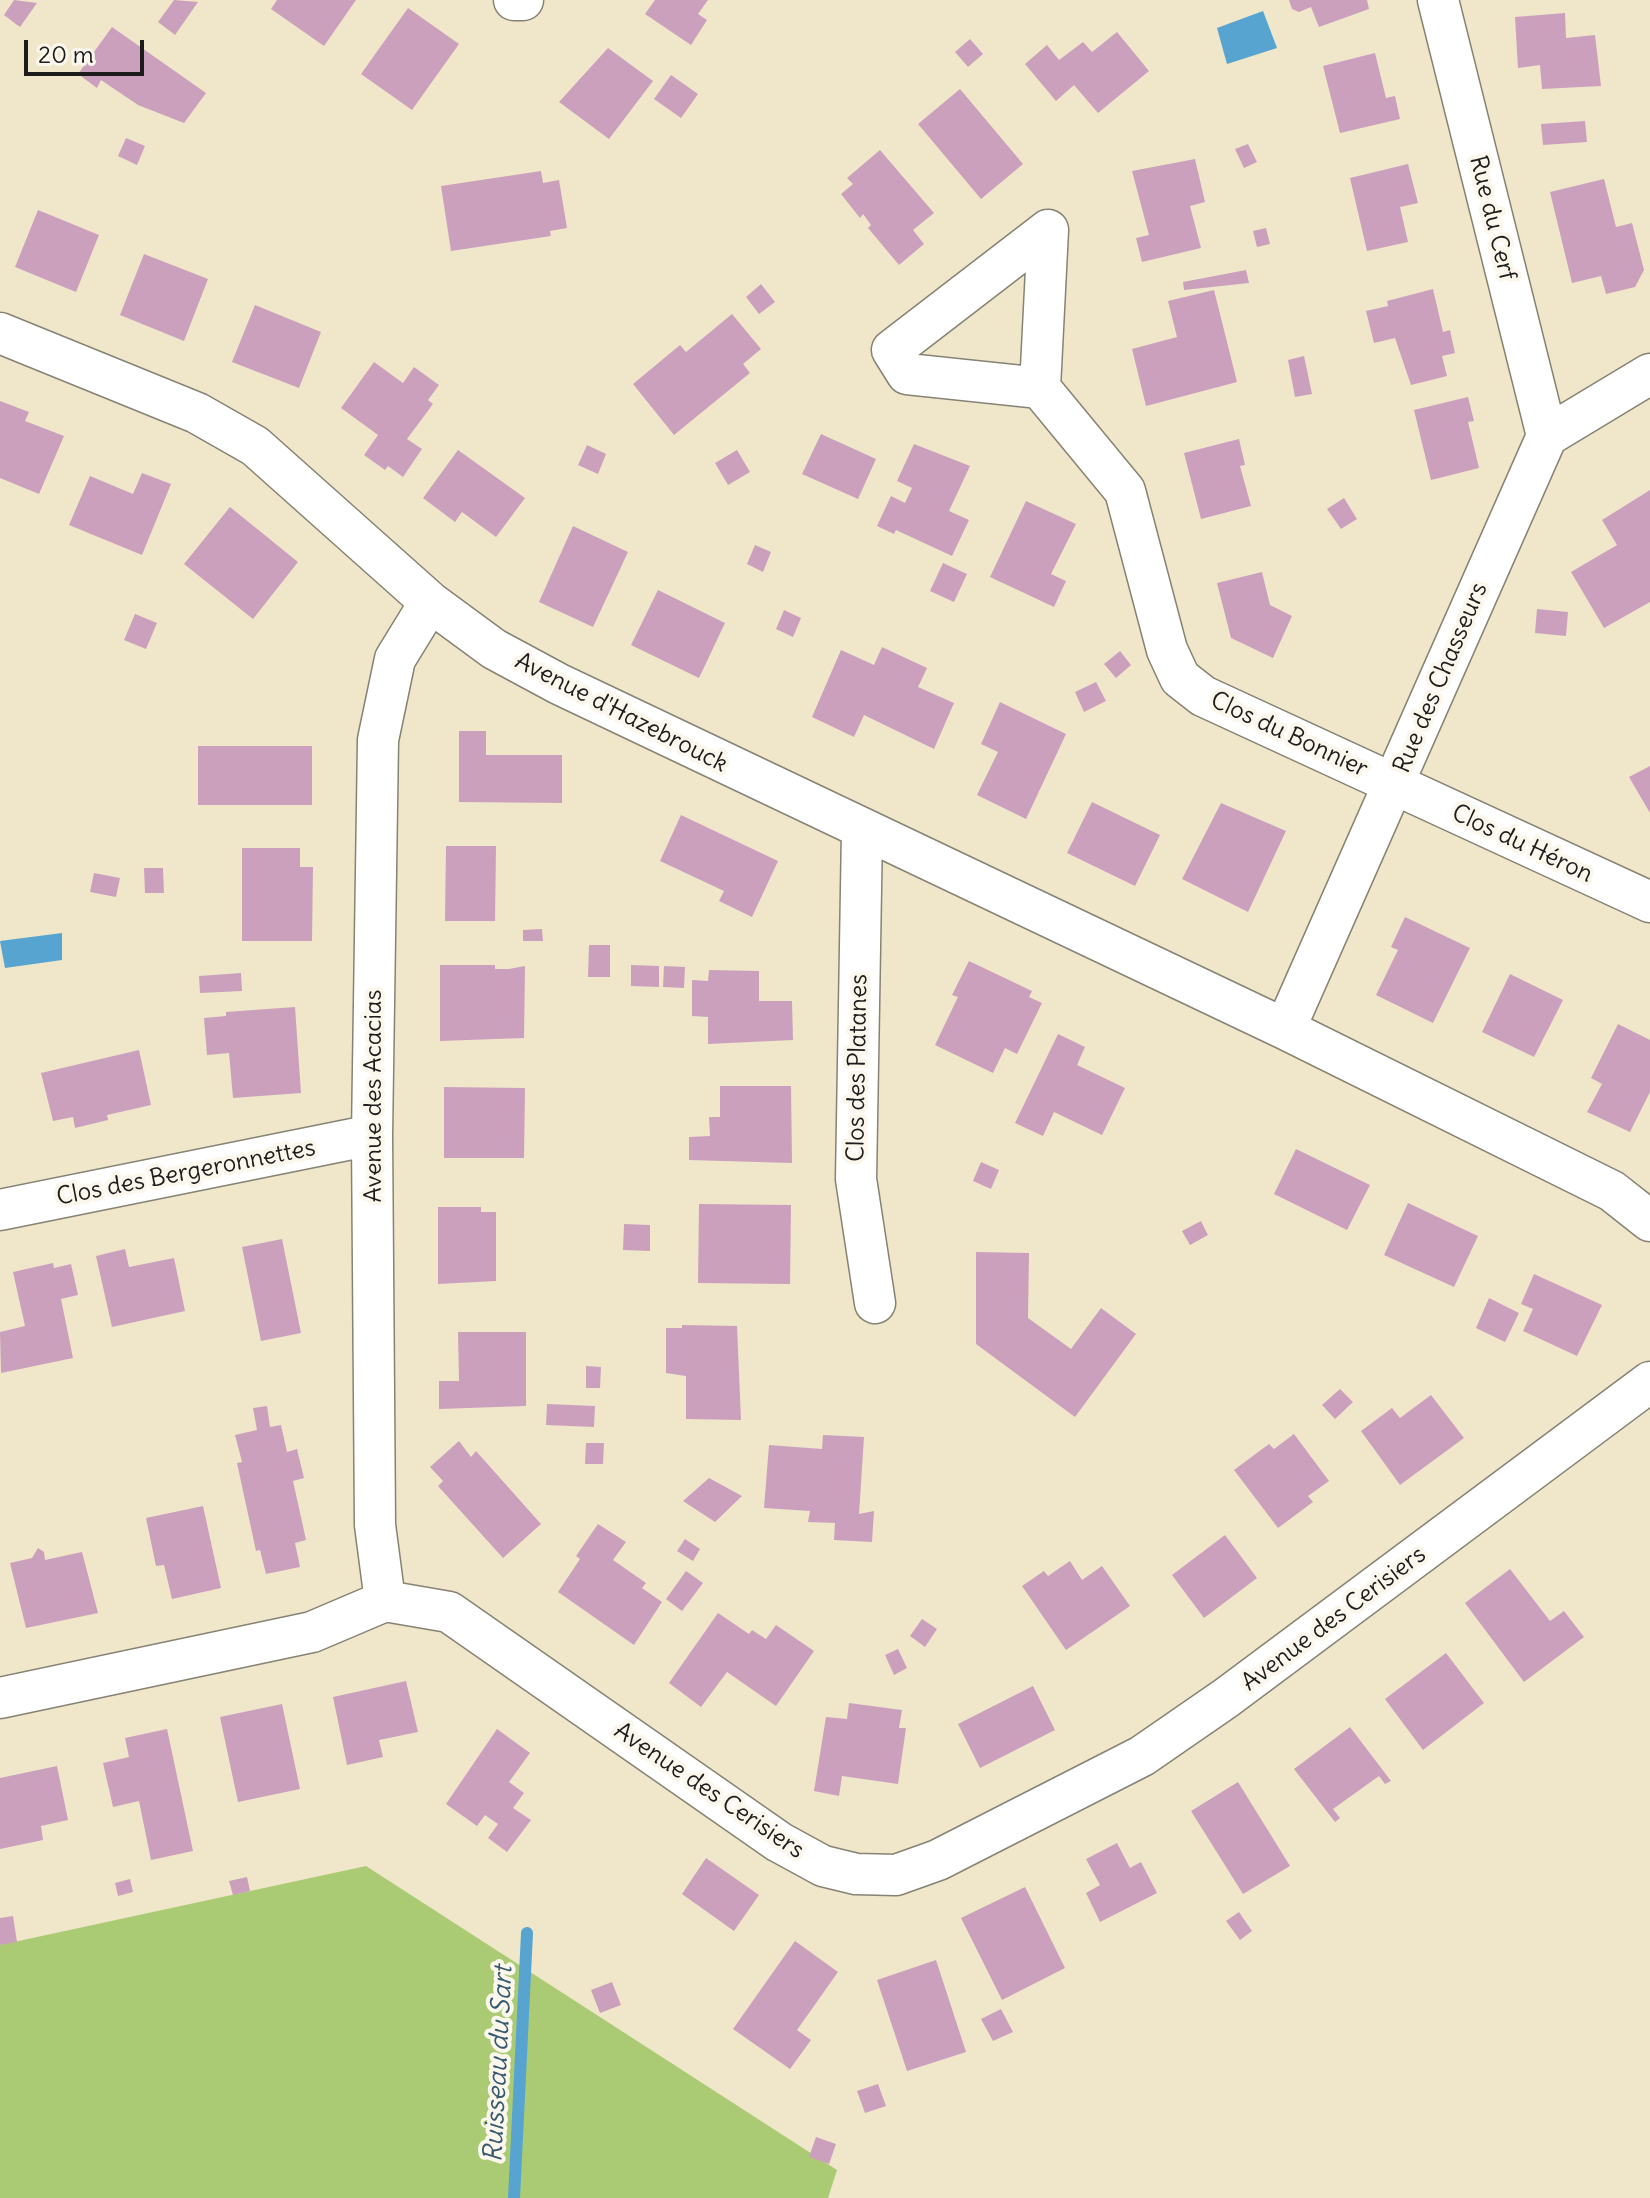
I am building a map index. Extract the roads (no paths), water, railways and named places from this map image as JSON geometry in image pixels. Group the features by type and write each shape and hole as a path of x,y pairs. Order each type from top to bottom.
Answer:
{"street":[{"path":"514,0 523,0"},
{"name":"Rue du Cerf","path":"1438,0 1547,436"},
{"path":"1048,230 1040,388 907,374 892,350 1048,230"},
{"name":"Avenue d'Hazebrouck","path":"0,333 197,413 255,446 430,602 494,649 559,684 862,831 1285,1029"},
{"path":"1547,436 1650,374"},
{"name":"Clos du Bonnier","path":"1040,388 1125,491 1167,650 1180,678 1203,696 1395,784"},
{"name":"Rue des Chasseurs","path":"1285,1029 1547,436"},
{"name":"Avenue des Acacias","path":"385,1601 375,1525 372,1135 378,740 395,659 430,602"},
{"name":"Clos du Héron","path":"1395,784 1650,902"},
{"name":"Clos des Platanes","path":"862,831 856,1179 875,1303"},
{"path":"1285,1029 1612,1191 1650,1221"},
{"name":"Clos des Bergeronnettes","path":"0,1210 372,1135"},
{"name":"Avenue des Cerisiers","path":"385,1601 449,1612 779,1842 823,1866 856,1874 896,1875 938,1860 1142,1756 1226,1698 1650,1382"},
{"path":"0,1698 312,1632 385,1601"}],"water":[{"path":"1263,11 1277,48 1227,64 1217,28"},
{"path":"62,933 62,960 5,968 0,941"}],"waterway":[{"name":"Ruisseau du Sart","path":"514,2198 527,1933"}]}
